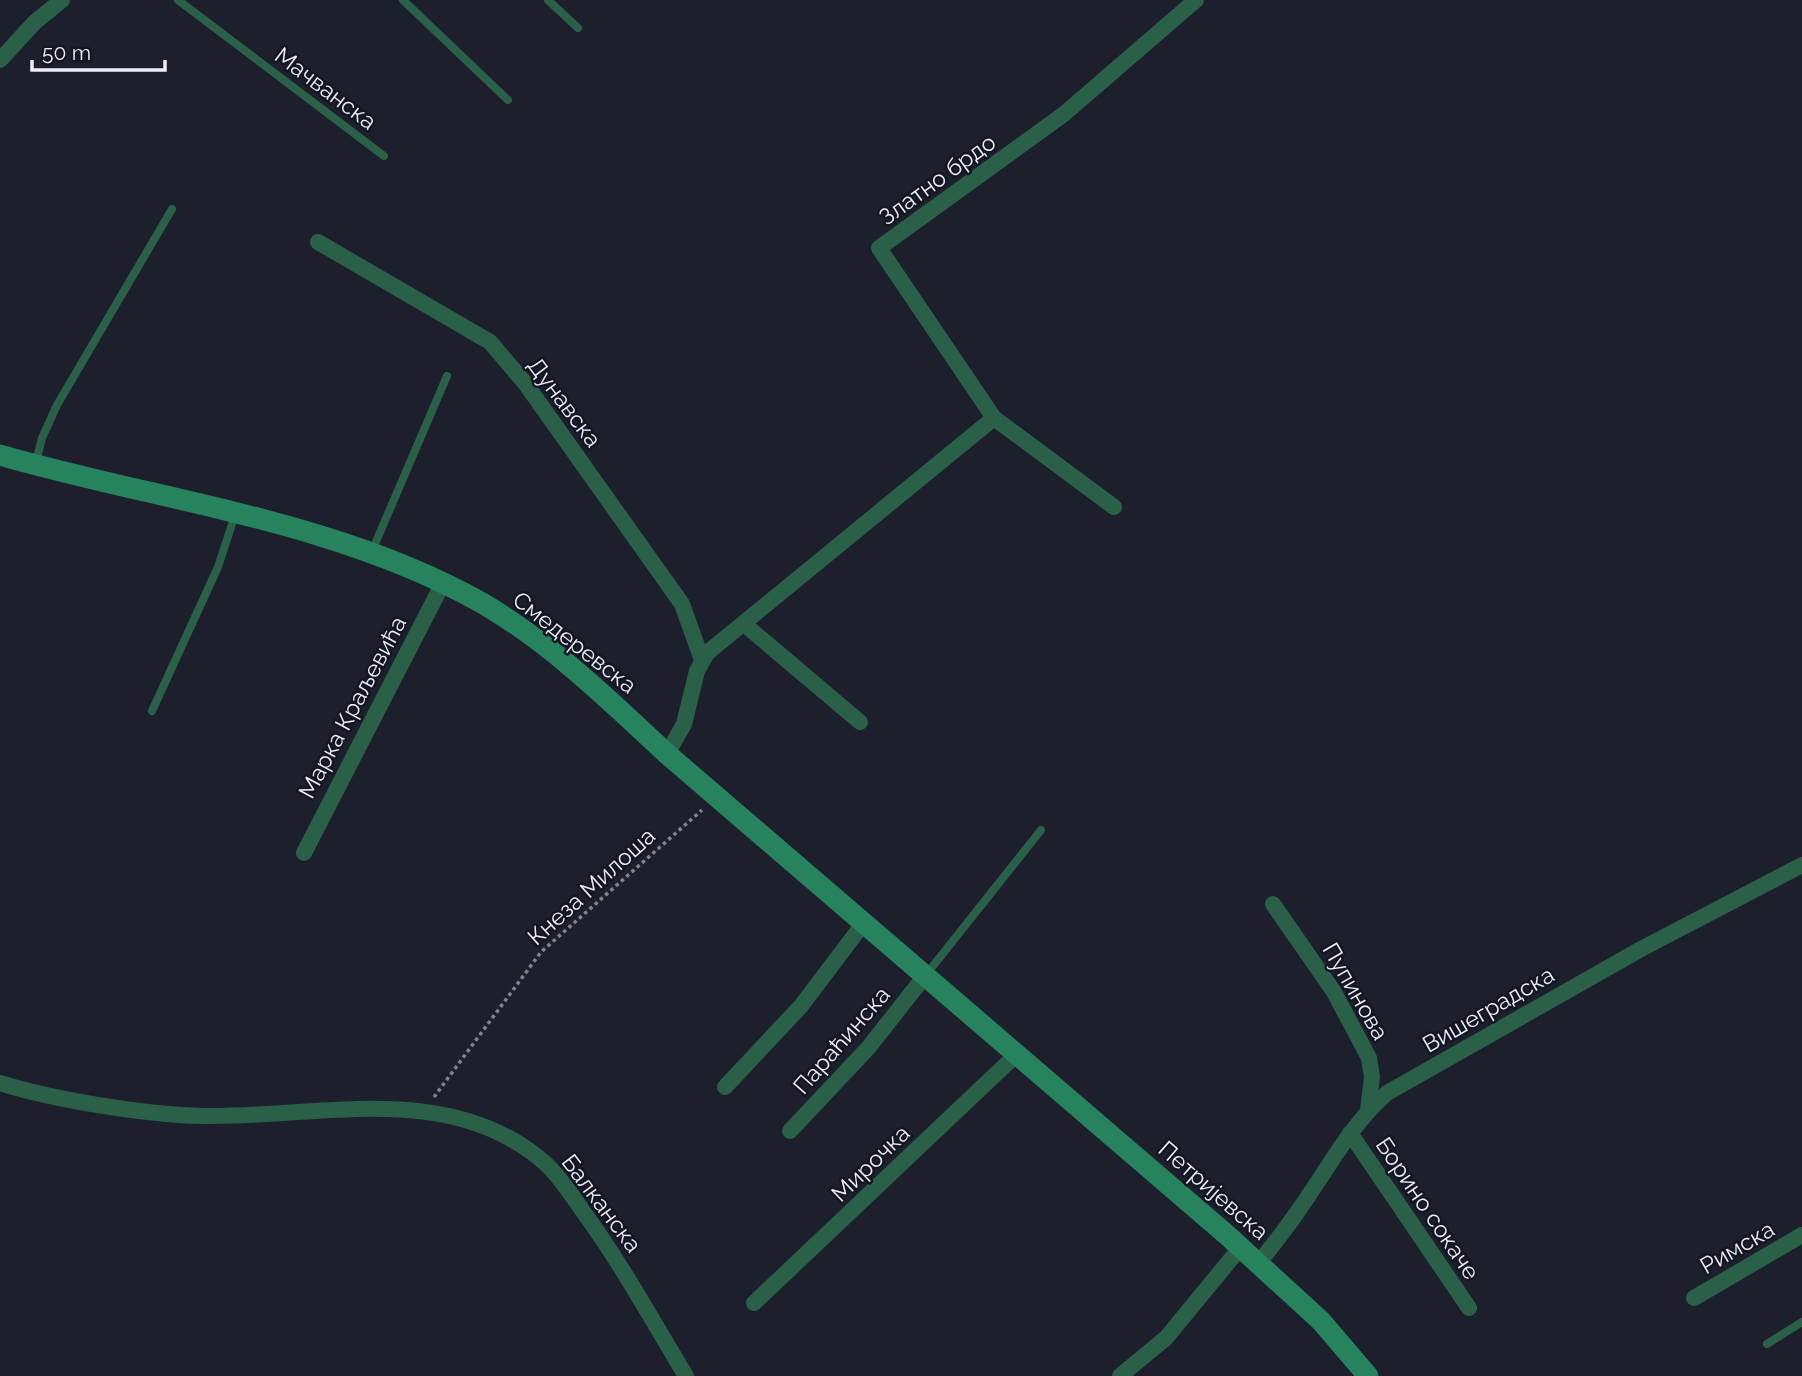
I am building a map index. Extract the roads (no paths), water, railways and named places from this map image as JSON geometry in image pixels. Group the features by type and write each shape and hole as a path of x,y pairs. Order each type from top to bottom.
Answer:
{"main road":[{"name":"Смедеревска","path":"0,455 235,514 371,553 443,583 494,611 548,648 1016,1055"},
{"name":"Петријевска","path":"1016,1055 1321,1321 1368,1376"}],"street":[{"path":"1,57 35,22 62,0"},
{"name":"Златно брдо","path":"1114,507 994,418 880,248 1065,114 1196,0"},
{"name":"Дунавска","path":"318,242 490,342 525,383 682,604 702,660"},
{"path":"667,754 684,724 702,660 994,418"},
{"name":"Марка Краљевића","path":"304,853 443,583"},
{"path":"744,624 860,722"},
{"name":"Вишеградска","path":"1258,1264 1298,1212 1350,1133 1368,1110 1387,1093 1520,1016 1802,865"},
{"name":"Пупинова","path":"1273,904 1334,992 1369,1058 1372,1077 1368,1110"},
{"path":"726,1087 801,1006 863,924"},
{"name":"Параћинска","path":"790,1131 869,1047 924,977"},
{"name":"Мирочка","path":"754,1303 1016,1055"},
{"name":"Балканска","path":"0,1083 136,1109 201,1116 390,1107 424,1110 484,1127 512,1141 547,1164 610,1247 685,1376"},
{"name":"Борино сокаче","path":"1350,1133 1469,1308"},
{"name":"Римска","path":"1694,1298 1802,1235"},
{"path":"1120,1376 1166,1338 1240,1248"}],"lane":[{"name":"Мачванска","path":"178,0 384,156"},
{"path":"403,0 508,100"},
{"path":"548,0 578,28"},
{"path":"35,465 42,438 57,405 172,209"},
{"path":"371,553 447,376"},
{"path":"152,711 218,568 235,514"},
{"path":"924,977 1041,830"},
{"path":"1767,1344 1802,1322"}]}
